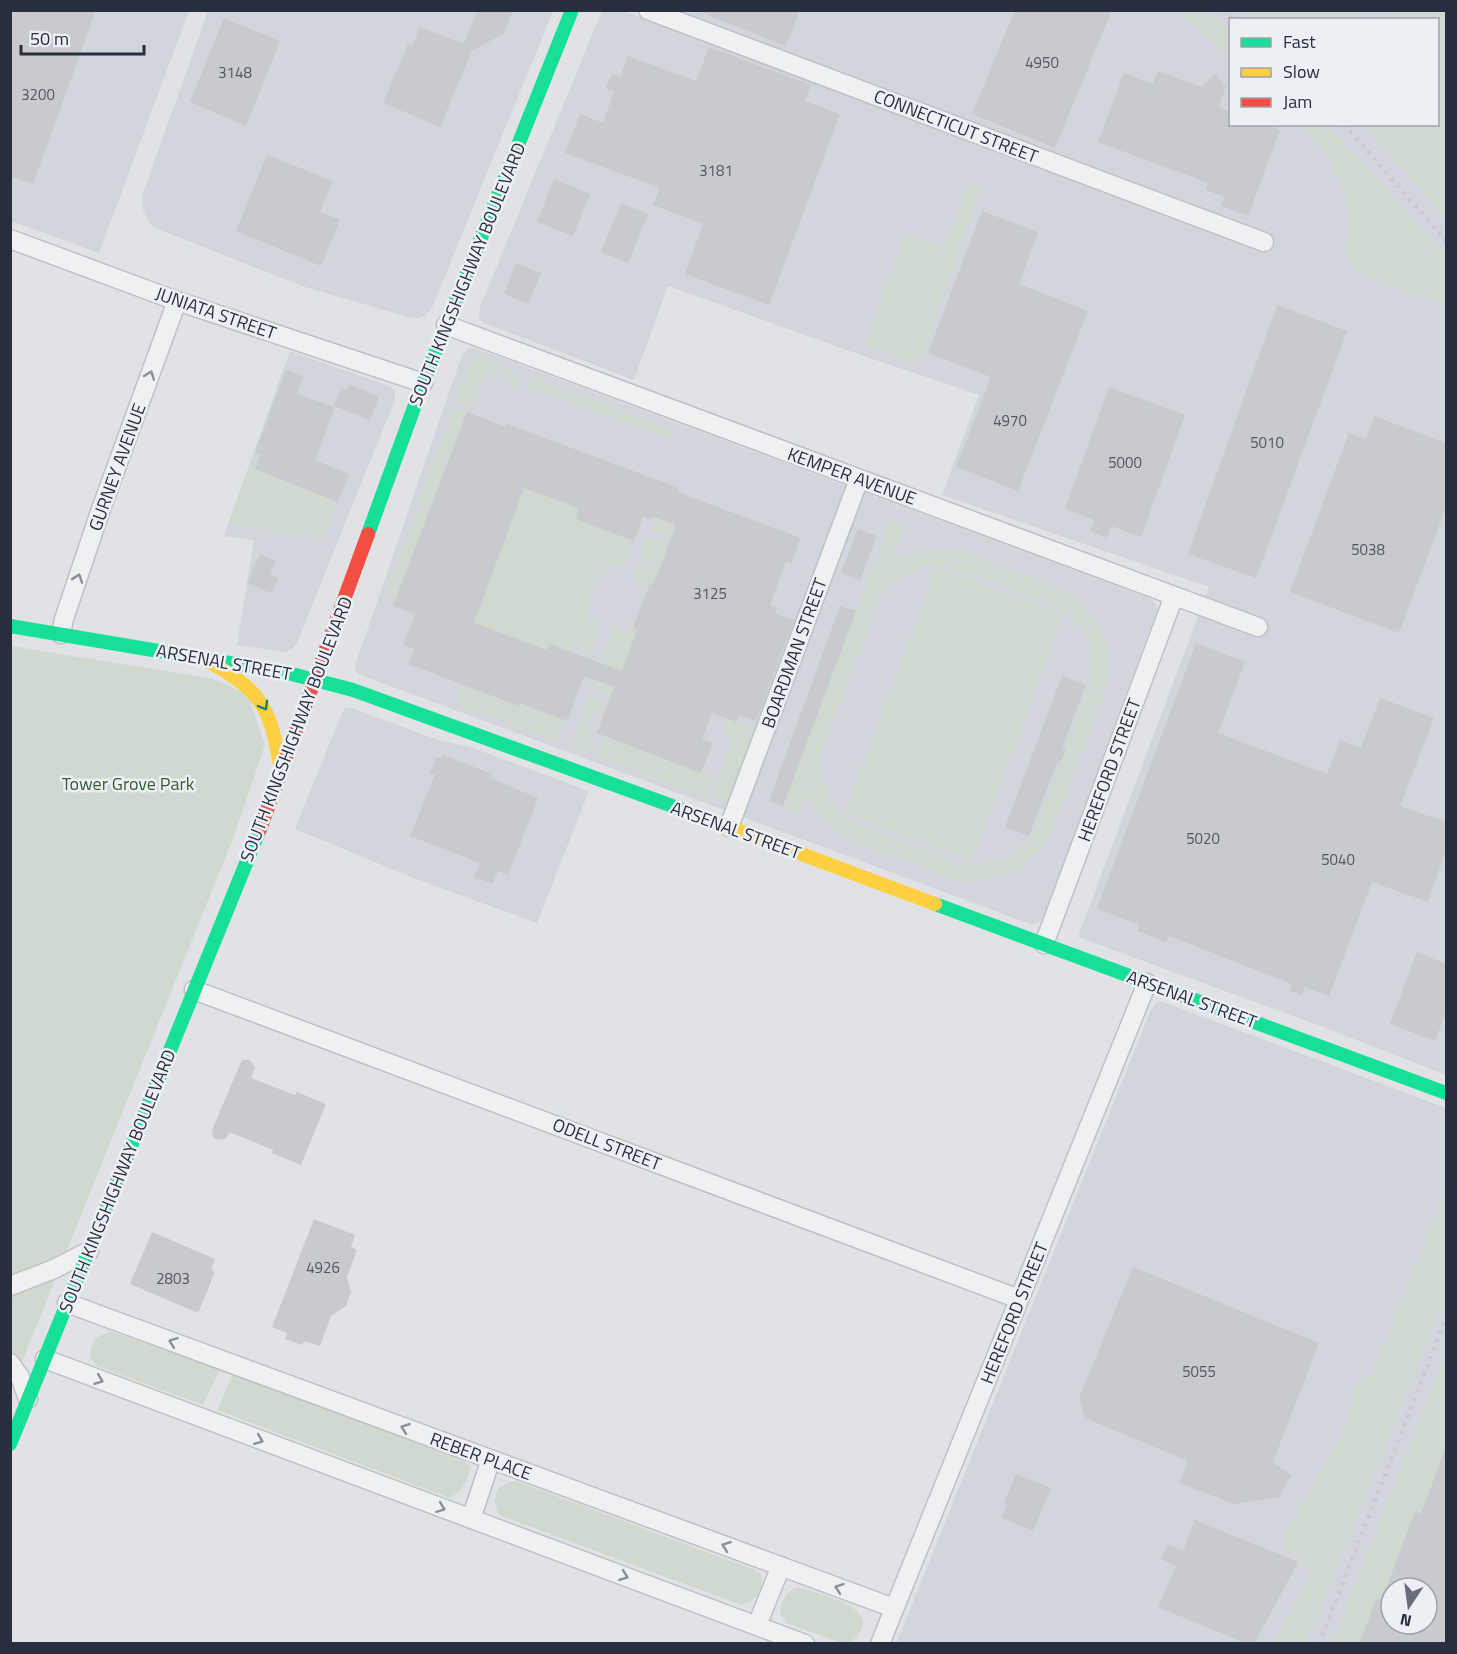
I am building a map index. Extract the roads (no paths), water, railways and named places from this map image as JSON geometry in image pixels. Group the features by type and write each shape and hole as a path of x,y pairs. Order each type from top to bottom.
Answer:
{"main road":[{"name":"SOUTH KINGSHIGHWAY BOULEVARD","path":"10,1443 281,775 423,383 572,10"},
{"name":"ARSENAL STREET","path":"10,626 317,680 435,719 1446,1093"},
{"path":"202,658 241,680 263,702 274,729 281,775"}],"street":[{"name":"CONNECTICUT STREET","path":"648,10 1264,242"},
{"name":"JUNIATA STREET","path":"10,239 177,301 423,383"},
{"name":"GURNEY AVENUE","path":"61,634 101,509 177,301"},
{"name":"KEMPER AVENUE","path":"446,325 1258,627"},
{"name":"BOARDMAN STREET","path":"729,827 859,479"},
{"name":"HEREFORD STREET","path":"1044,944 1174,596"},
{"name":"HEREFORD STREET","path":"880,1644 1147,983"},
{"name":"ODELL STREET","path":"194,990 1019,1299"},
{"path":"10,1286 54,1269 89,1251"},
{"name":"REBER PLACE","path":"67,1303 894,1608"},
{"path":"45,1359 805,1644"},
{"path":"10,1364 20,1377 28,1399"},
{"path":"471,1519 491,1459"},
{"path":"757,1625 781,1566"}],"railway":[{"path":"1223,10 1232,18"},
{"path":"1346,126 1446,241"},
{"path":"1319,1644 1446,1318"}],"park label":[{"name":"Tower Grove Park","path":"128,783"}]}
